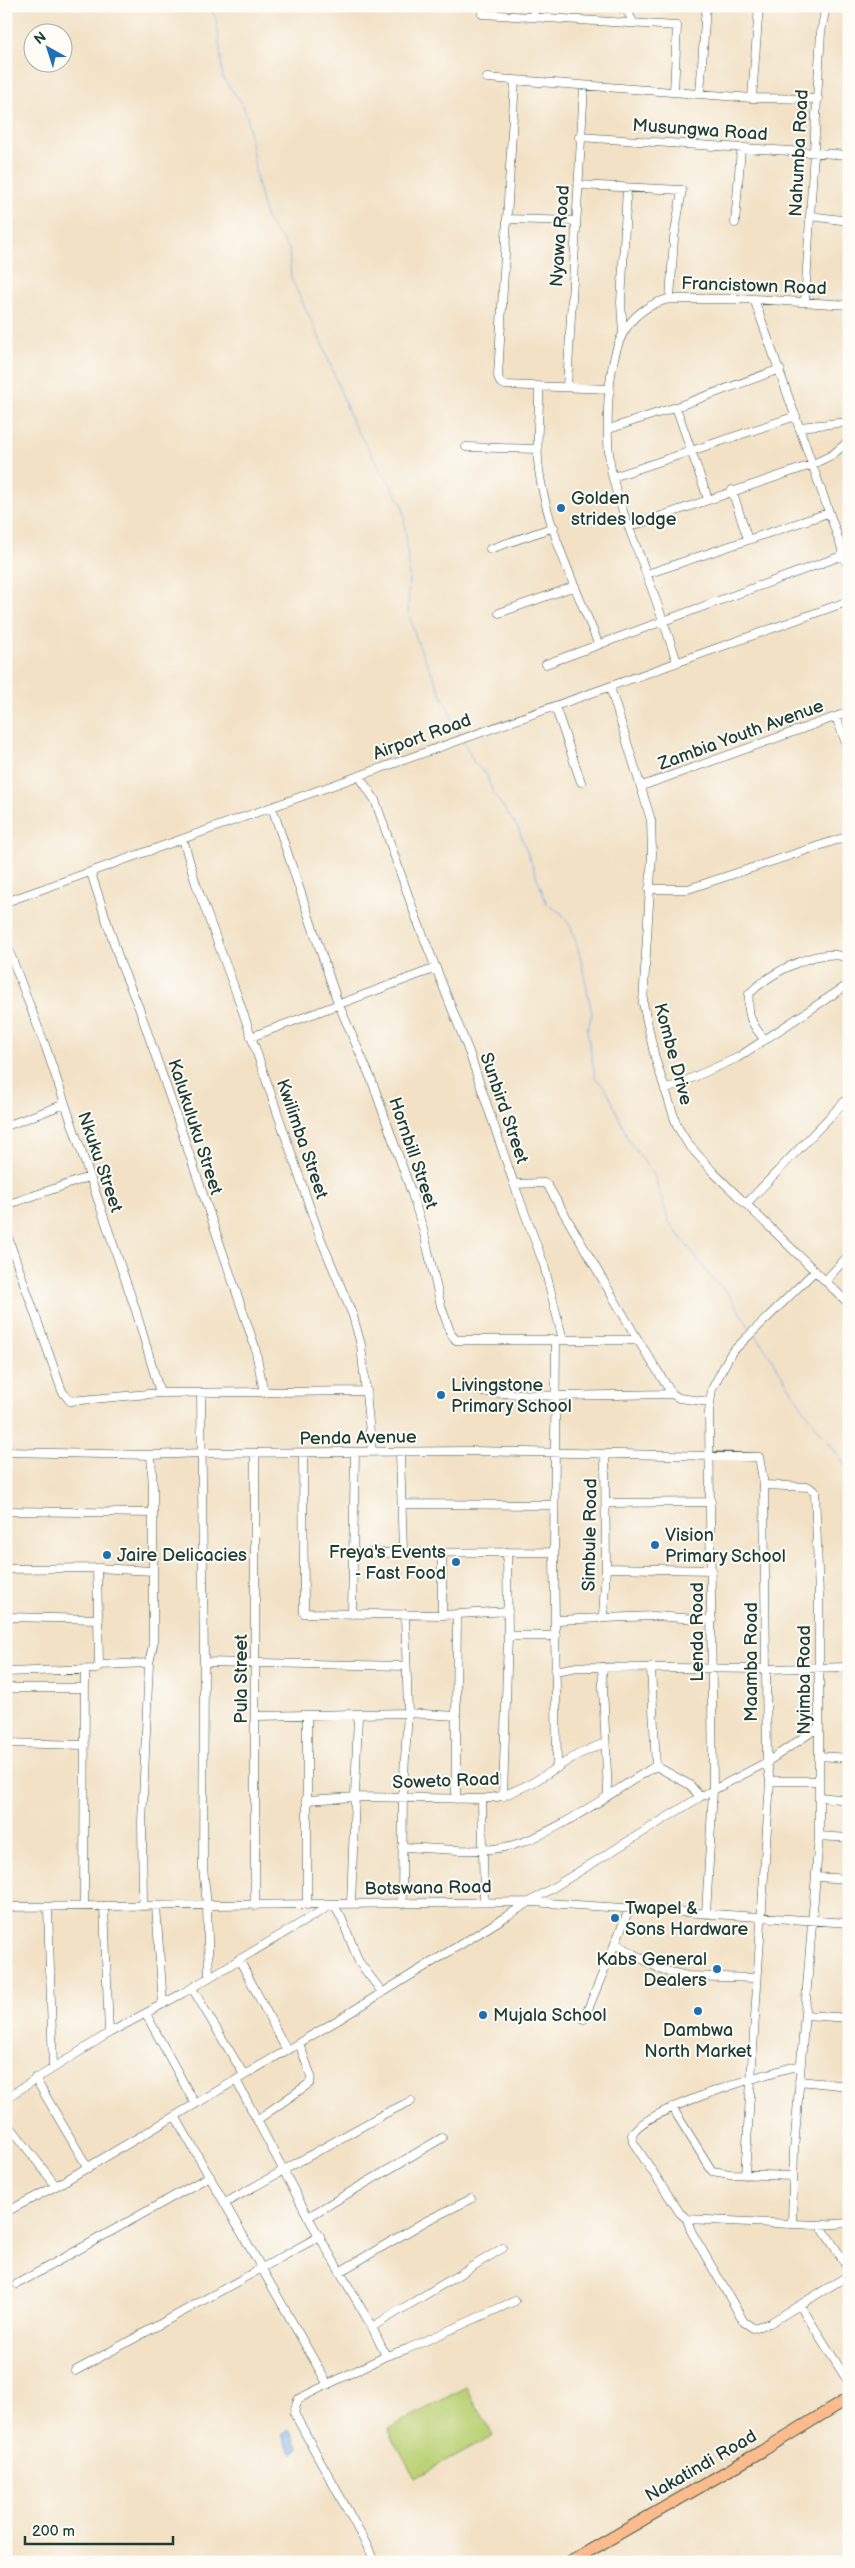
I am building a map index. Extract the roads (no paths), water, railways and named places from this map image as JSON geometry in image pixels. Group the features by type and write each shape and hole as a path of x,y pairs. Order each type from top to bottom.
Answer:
{"highway":[{"name":"Nakatindi Road","path":"570,2562 762,2451 849,2398"}],"street":[{"path":"486,6 482,14 677,26 674,92"},
{"path":"532,16 536,6"},
{"path":"618,6 628,12 633,22"},
{"path":"700,94 706,6"},
{"path":"752,98 759,6"},
{"name":"Nahumba Road","path":"805,302 821,32 826,6"},
{"path":"487,78 752,98 818,99"},
{"path":"515,80 498,376 500,382 505,384 610,389"},
{"name":"Nyawa Road","path":"567,387 574,221 584,86"},
{"name":"Musungwa Road","path":"579,137 849,155"},
{"path":"735,223 741,148"},
{"path":"578,184 682,190 674,238 670,299"},
{"path":"623,333 621,303 627,188"},
{"path":"810,216 849,221"},
{"path":"508,219 574,221"},
{"name":"Francistown Road","path":"677,662 613,478 609,429 610,389 614,361 623,333 640,312 659,302 670,299 754,299 849,305"},
{"path":"754,299 766,337 780,368 798,427 849,569"},
{"path":"609,429 676,407 780,368"},
{"path":"539,386 538,449 541,480 554,528 598,643"},
{"path":"676,407 708,500"},
{"path":"613,478 796,416"},
{"path":"798,427 849,422"},
{"path":"629,527 811,464 837,451 849,441"},
{"path":"466,447 538,449"},
{"path":"732,490 748,540"},
{"path":"647,574 828,514"},
{"path":"490,549 554,528"},
{"path":"546,664 598,643 844,555"},
{"path":"500,613 575,586"},
{"name":"Airport Road","path":"6,902 849,601"},
{"name":"Kombe Drive","path":"610,687 642,786 652,829 643,1003 649,1037 678,1126 688,1144 746,1204 849,1304"},
{"path":"555,706 581,782"},
{"name":"Zambia Youth Avenue","path":"642,786 849,712"},
{"path":"836,717 849,751"},
{"name":"Sunbird Street","path":"358,776 375,800 436,968 469,1052 514,1184 544,1183 548,1186 638,1340 672,1394"},
{"name":"Hornbill Street","path":"272,807 338,1003 372,1081 424,1229 441,1306 451,1334 456,1340 464,1341 509,1338 638,1340"},
{"path":"649,890 674,891 707,884 849,836"},
{"name":"Kwilimba Street","path":"183,839 196,884 320,1237 353,1316 361,1345 372,1452"},
{"name":"Kalukuluku Street","path":"91,873 121,965 139,1008 174,1108 254,1347 264,1393"},
{"name":"Nkuku Street","path":"6,942 65,1104 136,1311 160,1393"},
{"path":"765,1040 755,1029 747,1012 749,994 762,980 818,956 835,954 849,959"},
{"path":"251,1037 338,1003 384,990 436,968"},
{"path":"665,1090 737,1058 849,984"},
{"path":"746,1204 848,1098"},
{"path":"6,1126 65,1104"},
{"path":"6,1205 89,1177"},
{"path":"514,1184 544,1265 560,1340 556,1396 554,1505 557,1768"},
{"path":"6,1232 66,1398 76,1402 120,1395 160,1393 367,1391"},
{"path":"825,1280 849,1255"},
{"name":"Lenda Road","path":"706,1914 713,1790 712,1570 709,1456 712,1389 717,1375 731,1353 815,1271"},
{"path":"482,1392 556,1396 672,1394 679,1398 710,1402"},
{"path":"201,1394 204,1662 203,1868 208,1905 209,1976"},
{"name":"Penda Avenue","path":"6,1452 151,1455 201,1453 556,1452 605,1455 709,1456"},
{"path":"352,1614 355,1452"},
{"path":"400,1452 404,1504 404,1552"},
{"name":"Pula Street","path":"255,1453 255,1906"},
{"path":"304,1453 304,1613 442,1615 508,1611"},
{"path":"144,1906 142,1822 149,1663 153,1645 151,1455"},
{"name":"Simbule Road","path":"603,1616 607,1503 605,1455"},
{"name":"Maamba Road","path":"709,1456 756,1456 760,1460 764,1485 767,1762 770,1781 745,2175"},
{"name":"Nyimba Road","path":"764,1485 810,1487 815,1492 819,1596 818,1836 806,2015 800,2065 792,2176 792,2224"},
{"path":"607,1503 710,1502"},
{"path":"404,1504 554,1505"},
{"path":"6,1511 153,1513"},
{"path":"503,1796 508,1636 507,1552"},
{"path":"354,1553 554,1552"},
{"path":"442,1553 442,1615"},
{"path":"6,1569 97,1568 152,1571"},
{"path":"97,1568 99,1665"},
{"path":"606,1568 712,1570"},
{"path":"402,1904 403,1798 408,1713 405,1614"},
{"path":"456,1614 456,1799"},
{"path":"556,1620 603,1616 712,1620"},
{"path":"6,1618 99,1619"},
{"path":"508,1636 556,1636"},
{"path":"204,1662 406,1666"},
{"path":"6,1672 85,1670 96,1669 99,1665 149,1663"},
{"path":"555,1671 577,1667 767,1669 849,1667"},
{"path":"602,1667 604,1743 608,1794"},
{"path":"651,1668 656,1766"},
{"path":"84,1906 85,1670"},
{"path":"6,1688 85,1688"},
{"path":"256,1716 408,1713 456,1716"},
{"path":"351,1904 358,1714"},
{"path":"307,1716 307,1905"},
{"path":"7,2210 88,2168 299,2043 532,1902 700,1797 767,1762 818,1727"},
{"path":"6,1743 85,1745"},
{"name":"Soweto Road","path":"306,1800 356,1797 456,1799 503,1796 520,1790 577,1755 604,1743"},
{"path":"819,1756 849,1758"},
{"path":"402,1848 483,1850 511,1846 532,1839 656,1766"},
{"path":"656,1766 690,1785 700,1797"},
{"path":"770,1781 819,1782"},
{"path":"819,1797 849,1800"},
{"path":"482,1798 484,1902"},
{"path":"818,1836 849,1838"},
{"path":"816,1877 849,1879"},
{"name":"Botswana Road","path":"6,1907 532,1902 849,1923"},
{"path":"6,2098 109,2033 192,1988 209,1976 333,1904 341,1917 359,1962 382,1992"},
{"path":"104,1906 109,2033"},
{"path":"156,1906 162,2004"},
{"path":"48,1907 53,2067"},
{"path":"584,2019 630,1907"},
{"path":"616,1944 662,1970 687,1976 756,1978"},
{"path":"239,1959 286,2049"},
{"path":"192,1988 244,2075"},
{"path":"146,2014 195,2104"},
{"path":"806,2015 849,2018"},
{"path":"257,2120 308,2087 311,2076 299,2043"},
{"path":"800,2065 750,2078 672,2107 639,2126 632,2135 639,2150 680,2213 687,2219 691,2232 744,2322 753,2328 770,2322 849,2275"},
{"path":"35,2078 88,2168"},
{"path":"236,2080 308,2217 372,2326 386,2356"},
{"path":"799,2081 849,2086"},
{"path":"226,2203 384,2114 411,2101"},
{"path":"672,2107 712,2171 745,2175 792,2176"},
{"path":"175,2116 328,2385"},
{"path":"6,2121 56,2186"},
{"path":"308,2217 442,2138"},
{"path":"18,2284 210,2176"},
{"path":"341,2271 426,2221 471,2198"},
{"path":"687,2219 820,2225 849,2223"},
{"path":"820,2225 849,2268"},
{"path":"75,2371 320,2236"},
{"path":"372,2326 504,2248"},
{"path":"376,2562 294,2413 298,2399 386,2356 394,2355 515,2301"},
{"path":"800,2305 849,2383"}],"water":[{"path":"289,2430 299,2448 293,2453 289,2451 282,2435"}],"waterway":[{"path":"211,6 217,23 223,78 241,102 247,116 257,182 266,219 289,249 291,278 324,348 353,424 403,505 409,569 408,611 417,641 460,735"},
{"path":"464,742 474,763 486,774 493,793 518,828 547,904 561,913 571,927 580,955 592,1014 587,1030 595,1077 608,1092 629,1141 654,1175 669,1222 710,1276 730,1296 750,1328"},
{"path":"756,1335 803,1408 849,1470"}],"place":[{"name":"Golden strides lodge","path":"561,508"},
{"name":"Livingstone Primary School","path":"441,1395"},
{"name":"Vision Primary School","path":"655,1545"},
{"name":"Jaire Delicacies","path":"107,1555"},
{"name":"Freya's Events - Fast Food","path":"456,1562"},
{"name":"Twapel & Sons Hardware","path":"615,1918"},
{"name":"Kabs General Dealers","path":"717,1969"},
{"name":"Dambwa North Market","path":"698,2011"},
{"name":"Mujala School","path":"483,2015"}]}
